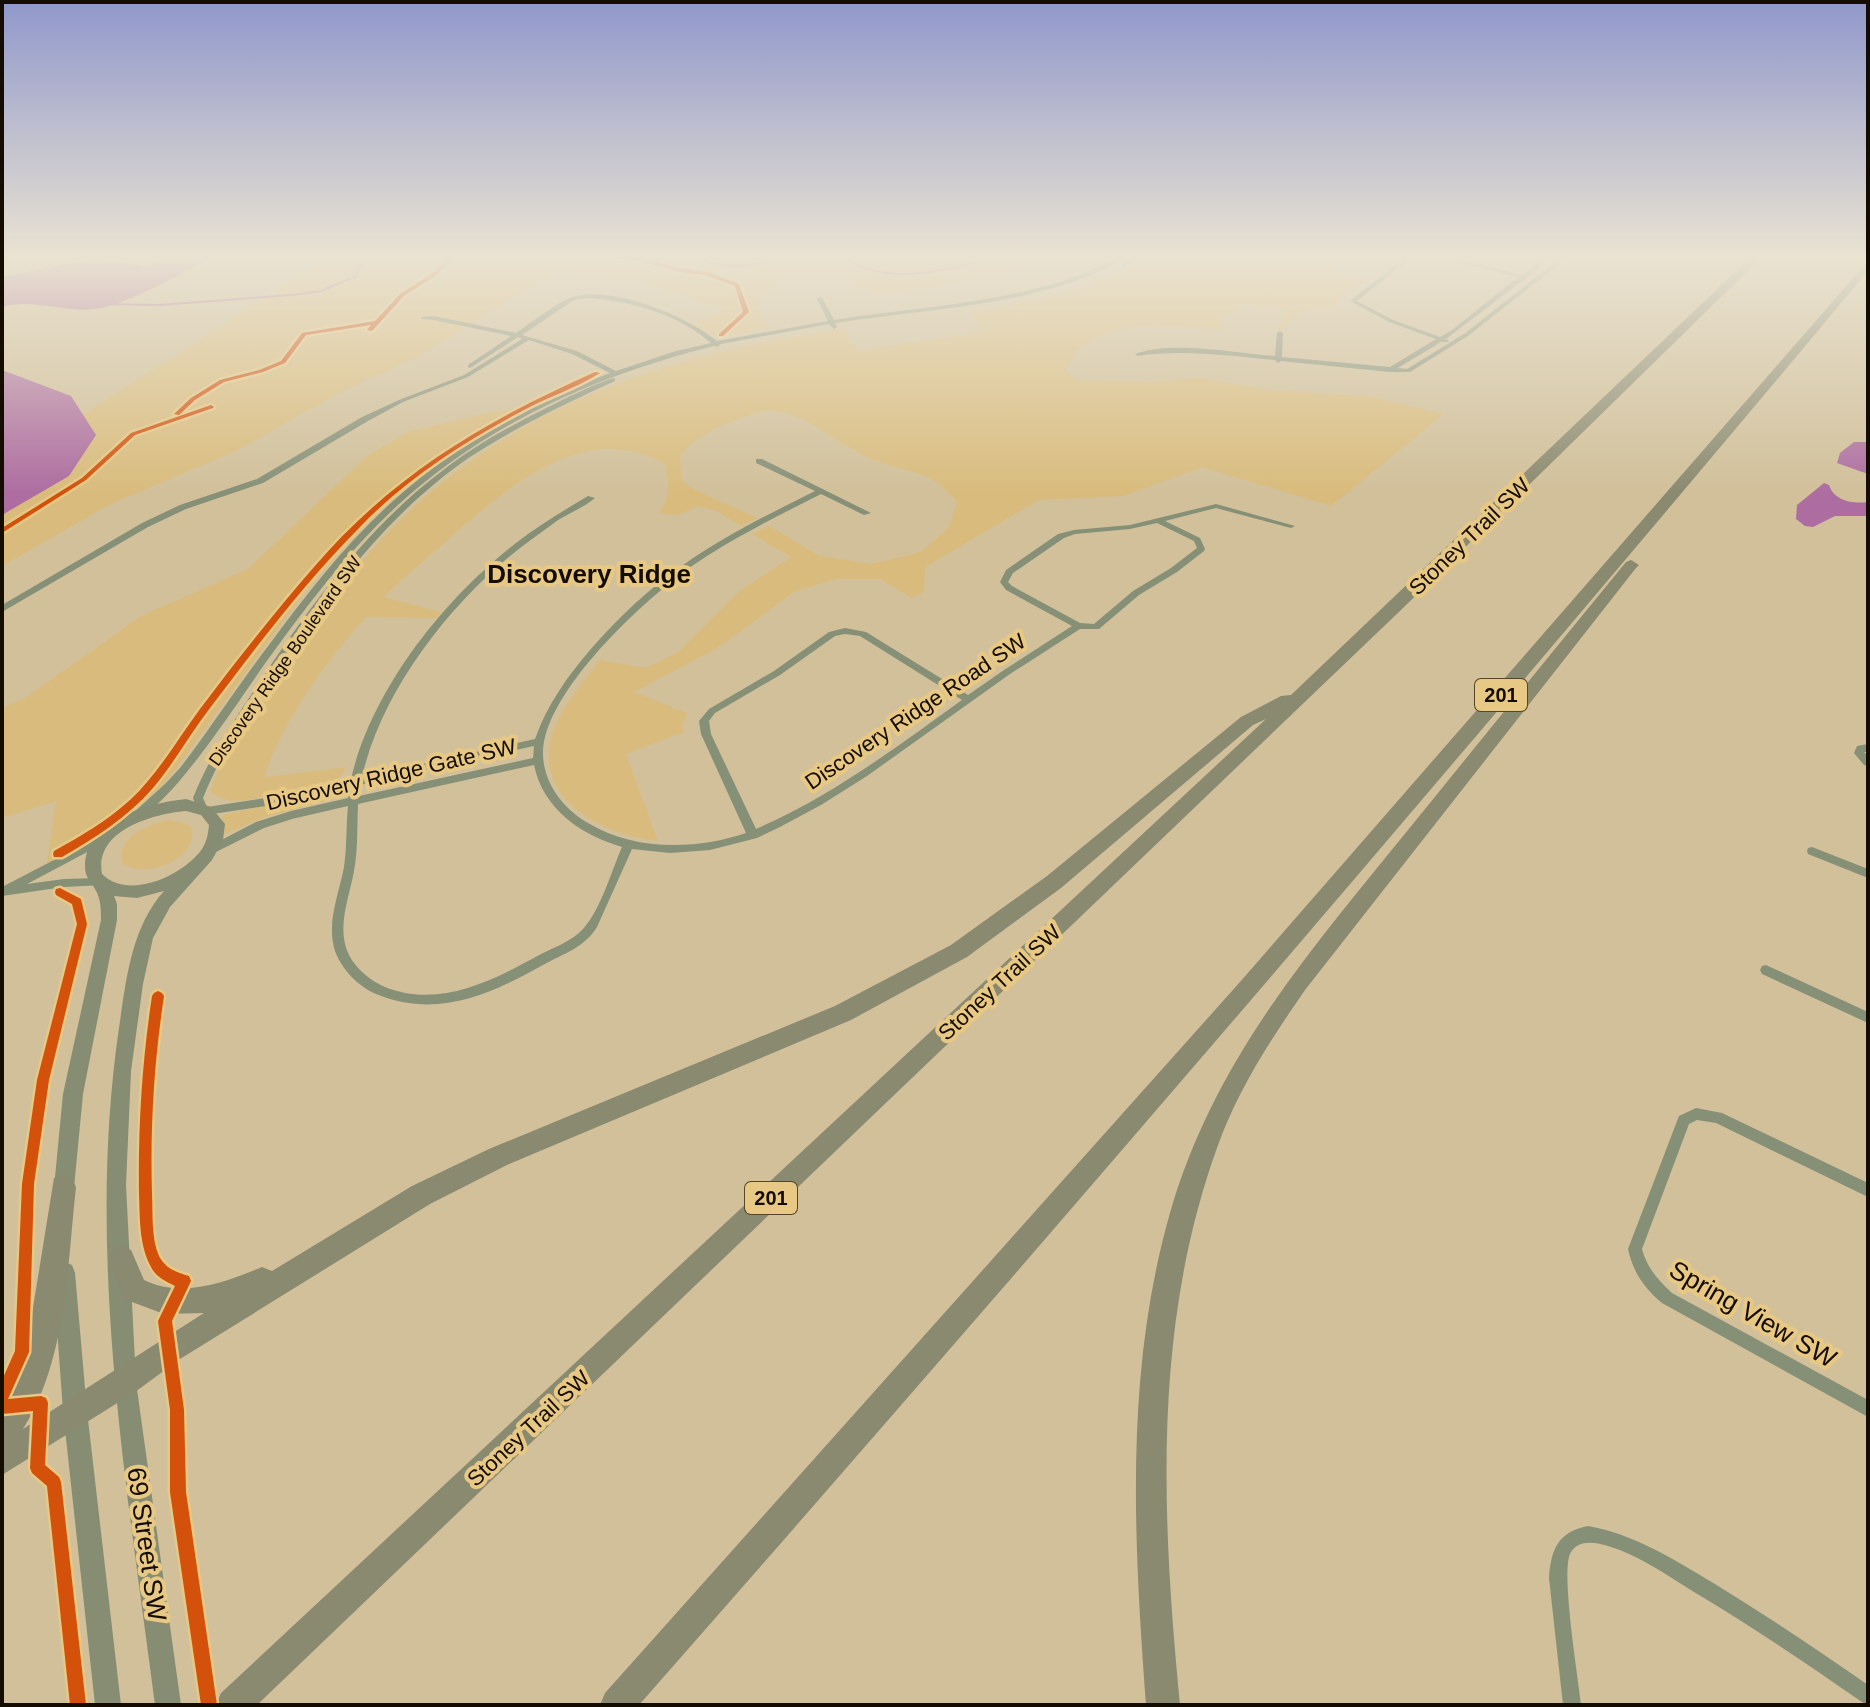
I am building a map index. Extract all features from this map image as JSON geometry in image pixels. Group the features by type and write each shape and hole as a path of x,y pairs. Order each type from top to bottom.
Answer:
{"highway":[{"name":"Stoney Trail SW","path":"233,1705 1309,689 1677,334"},
{"name":"201","path":"617,1705 884,1405 1680,488 1810,334"},
{"path":"1163,1705 1152,1557 1152,1407 1172,1261 1204,1150 1215,1124 1263,1031 1297,983 1656,534 1680,488"},
{"path":"122,1259 134,1289 158,1300 194,1300 255,1283 498,1157 843,1013 959,951 1054,882 1247,721 1309,689"},
{"path":"2,1437 23,1405 36,1369 47,1316 63,1187"},
{"path":"2,1460 125,1382 170,1349 358,1231"}],"street":[{"path":"505,334 581,355 617,374"},
{"path":"2,609 126,535 265,471 369,409 467,369 520,334"},
{"path":"704,334 716,344"},
{"name":"Discovery Ridge Boulevard SW","path":"127,822 177,782 320,582 351,544 391,504 438,466 508,422 617,374 716,344 780,334"},
{"path":"1278,361 1280,334"},
{"path":"1425,334 1454,344"},
{"path":"1389,371 1450,334"},
{"path":"1138,354 1188,350 1389,371 1412,369 1466,334"},
{"path":"198,501 226,495 260,481 365,419 466,376 528,338"},
{"name":"Discovery Ridge Boulevard SW","path":"204,810 198,798 201,787 228,739 340,577 385,526 426,487 489,442 617,374"},
{"path":"759,461 867,513"},
{"path":"539,751 553,710 585,665 647,598 711,550 821,491"},
{"path":"591,498 553,518 479,581 436,629 395,688 363,752 355,782 352,846 340,914 340,946 347,963 363,980 381,991 410,998 450,997 489,986 581,938 590,929 629,844"},
{"path":"1078,626 1009,588 1004,582 1006,574 1067,534 1159,521 1216,506 1291,526"},
{"name":"Discovery Ridge Road SW","path":"539,751 543,781 559,806 596,833 629,844 688,848 753,835 856,779 1028,657 1078,626 1091,628 1100,625 1136,593 1198,553 1201,545 1197,540 1159,521"},
{"path":"753,835 706,734 704,721 716,708 777,673 828,637 845,631 863,634 969,700"},
{"path":"1868,748 1861,749 1859,753 1868,762"},
{"name":"Discovery Ridge Gate SW","path":"204,810 539,751"},
{"name":"Discovery Ridge Gate SW","path":"210,851 260,825 539,751"},
{"path":"2,892 110,835 127,822 167,806 186,805 204,810 217,824 210,851 154,918 145,938 134,984 119,1116 116,1185 122,1259 125,1382"},
{"path":"108,1705 75,1411 65,1293 63,1187 73,1094 109,920 109,904 92,868 93,860 110,835"},
{"path":"1812,851 1868,874"},
{"path":"2,892 64,883 100,883 123,891 137,891 167,883 194,867"},
{"path":"1766,970 1868,1018"},
{"name":"Spring View SW","path":"1868,1190 1733,1123 1707,1114 1696,1114 1684,1120 1635,1249 1637,1263 1647,1280 1667,1298 1868,1409"},
{"name":"69 Street SW","path":"125,1382 168,1705"},
{"path":"1572,1705 1558,1578 1559,1560 1562,1548 1572,1539 1591,1533 1606,1536 1715,1595 1767,1626 1868,1696"}],"shaded area":[{"path":"209,334 455,334 418,357 343,391 236,451 111,504 2,566 2,467"},
{"path":"710,334 736,334 717,337"},
{"path":"816,334 847,334 857,351 973,334 1106,334 1076,353 1066,369 1075,380 1149,382 1201,378 1270,390 1373,397 1444,414 1331,506 1202,467 1124,496 1039,500 925,567 924,592 912,598 880,579 836,579 794,592 719,647 634,692 687,713 682,726 684,732 626,754 658,841 618,832 598,823 564,798 554,781 549,762 554,728 572,697 600,660 646,668 678,652 738,592 791,557 752,534 769,526 820,556 871,564 921,552 949,527 957,502 930,478 863,455 805,420 775,411 753,414 716,429 697,440 680,456 682,478 687,485 757,518 740,526 715,510 698,506 679,515 659,513 666,502 668,490 666,465 637,452 607,449 579,453 551,464 499,496 384,597 441,612 436,618 366,617 321,672 282,735 264,777 347,767 337,780 248,800 229,801 211,793 213,782 239,736 351,574 428,495 479,455 534,421 592,394 714,354"},
{"path":"2,370 71,396 96,435 69,476 2,515"},
{"path":"526,409 444,456 386,502 357,530 310,584 173,773 130,813 47,863 56,801 2,818 2,708 25,698 141,616 248,569 367,456 407,432 492,412"},
{"path":"1854,442 1868,442 1868,474 1837,463 1840,453"},
{"path":"1824,483 1835,495 1845,500 1868,502 1868,516 1835,516 1813,527 1805,526 1796,519 1797,505"},
{"path":"321,794 327,797 322,802 265,817 223,835 222,815"},
{"path":"169,820 187,824 192,829 187,850 168,864 156,868 133,868 123,864 121,855 128,840 143,829"}],"cycle path":[{"path":"177,414 193,399 222,381 283,362 306,334"},
{"path":"58,854 107,824 140,796 300,589 332,551 390,495 455,447 524,407 597,373"},
{"path":"2,531 84,479 133,434 211,407"},
{"path":"2,1396 22,1352 28,1184 43,1080 82,924 77,902 60,892"},
{"path":"158,996 147,1098 147,1223 150,1247 157,1265 167,1275 184,1281 165,1321 177,1410 178,1492 209,1705"},
{"path":"2,1407 41,1403 37,1468 54,1482 78,1705"}],"district":[{"name":"Discovery Ridge","path":"589,574"}]}
